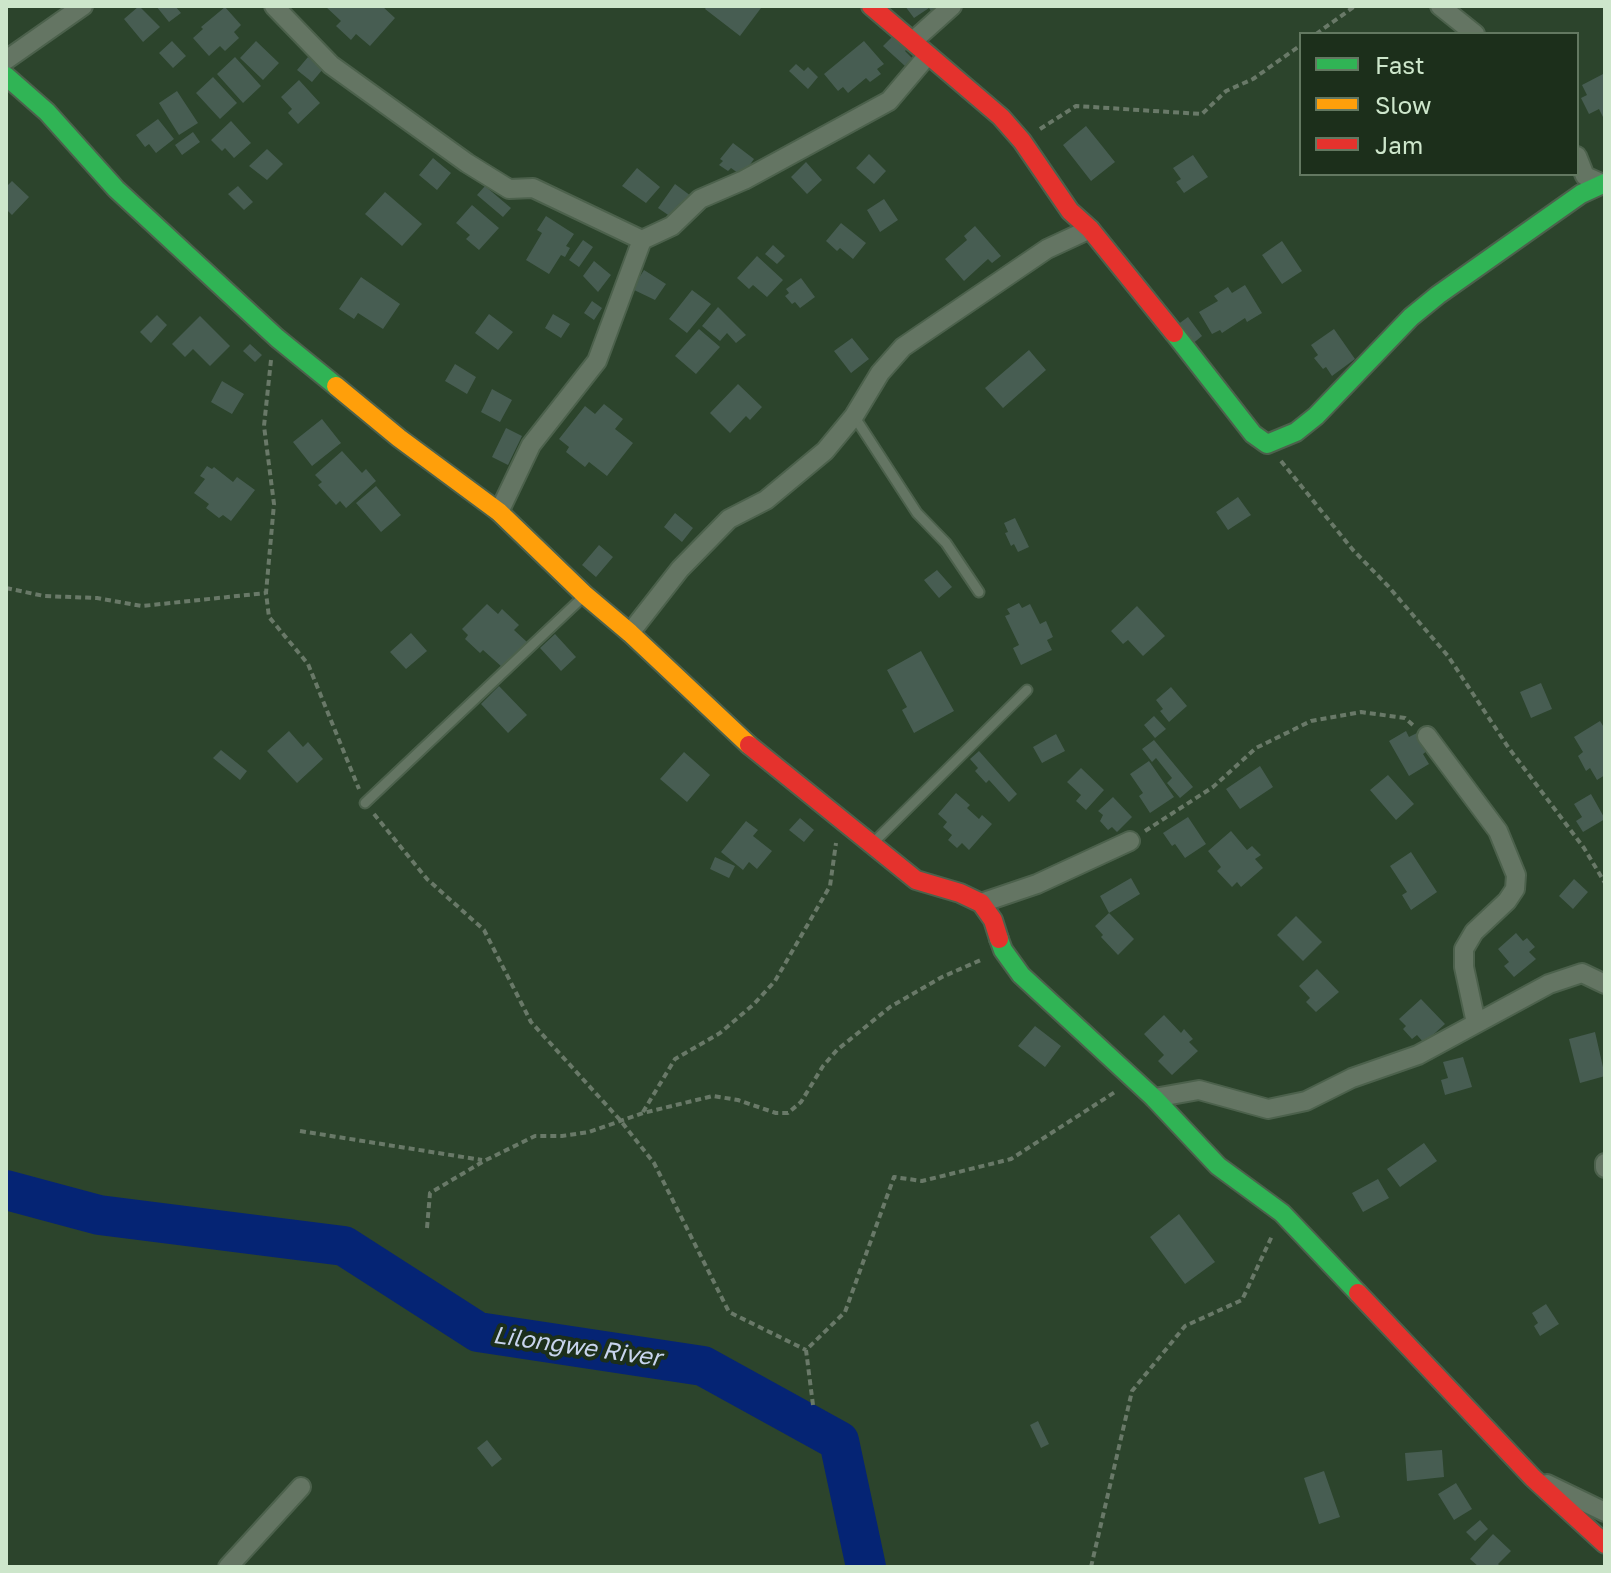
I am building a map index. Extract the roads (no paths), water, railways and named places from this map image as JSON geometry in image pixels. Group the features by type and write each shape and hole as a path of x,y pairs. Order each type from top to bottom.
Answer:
{"street":[{"path":"6,60 83,6"},
{"path":"274,6 331,65 467,163 509,189 533,188 642,240"},
{"path":"871,6 1001,117 1022,141 1070,211 1090,229 1139,288 1253,434 1267,444 1296,432 1316,416 1411,317 1438,295 1603,183"},
{"path":"913,41 952,6"},
{"path":"1440,6 1472,32"},
{"path":"499,512 531,445 597,361 642,240 672,226 700,199 744,180 889,101 928,55"},
{"path":"6,76 47,112 116,189 277,338 399,438 499,512 763,758 916,880 960,893 981,903 993,920 1003,950 1021,975 1154,1098 1218,1166 1282,1213 1533,1478 1605,1544"},
{"path":"1579,161 1585,176 1603,183"},
{"path":"630,633 680,569 729,519 766,500 825,451 854,416 880,373 903,347 1047,249 1090,229"},
{"path":"1427,736 1498,831 1516,875 1515,889 1507,901 1474,932 1464,949 1464,967 1476,1023"},
{"path":"981,903 1037,884 1130,841"},
{"path":"1154,1098 1199,1090 1268,1109 1306,1101 1352,1078 1418,1055 1549,984 1582,973 1605,984"},
{"path":"1533,1478 1605,1512"},
{"path":"228,1567 301,1487"}],"lane":[{"path":"854,416 917,513 946,543 979,592"},
{"path":"365,803 585,595"},
{"path":"871,845 1027,690"}],"waterway":[{"name":"Lilongwe River","path":"6,1190 99,1215 344,1246 478,1332 703,1366 839,1441 866,1567"}]}
